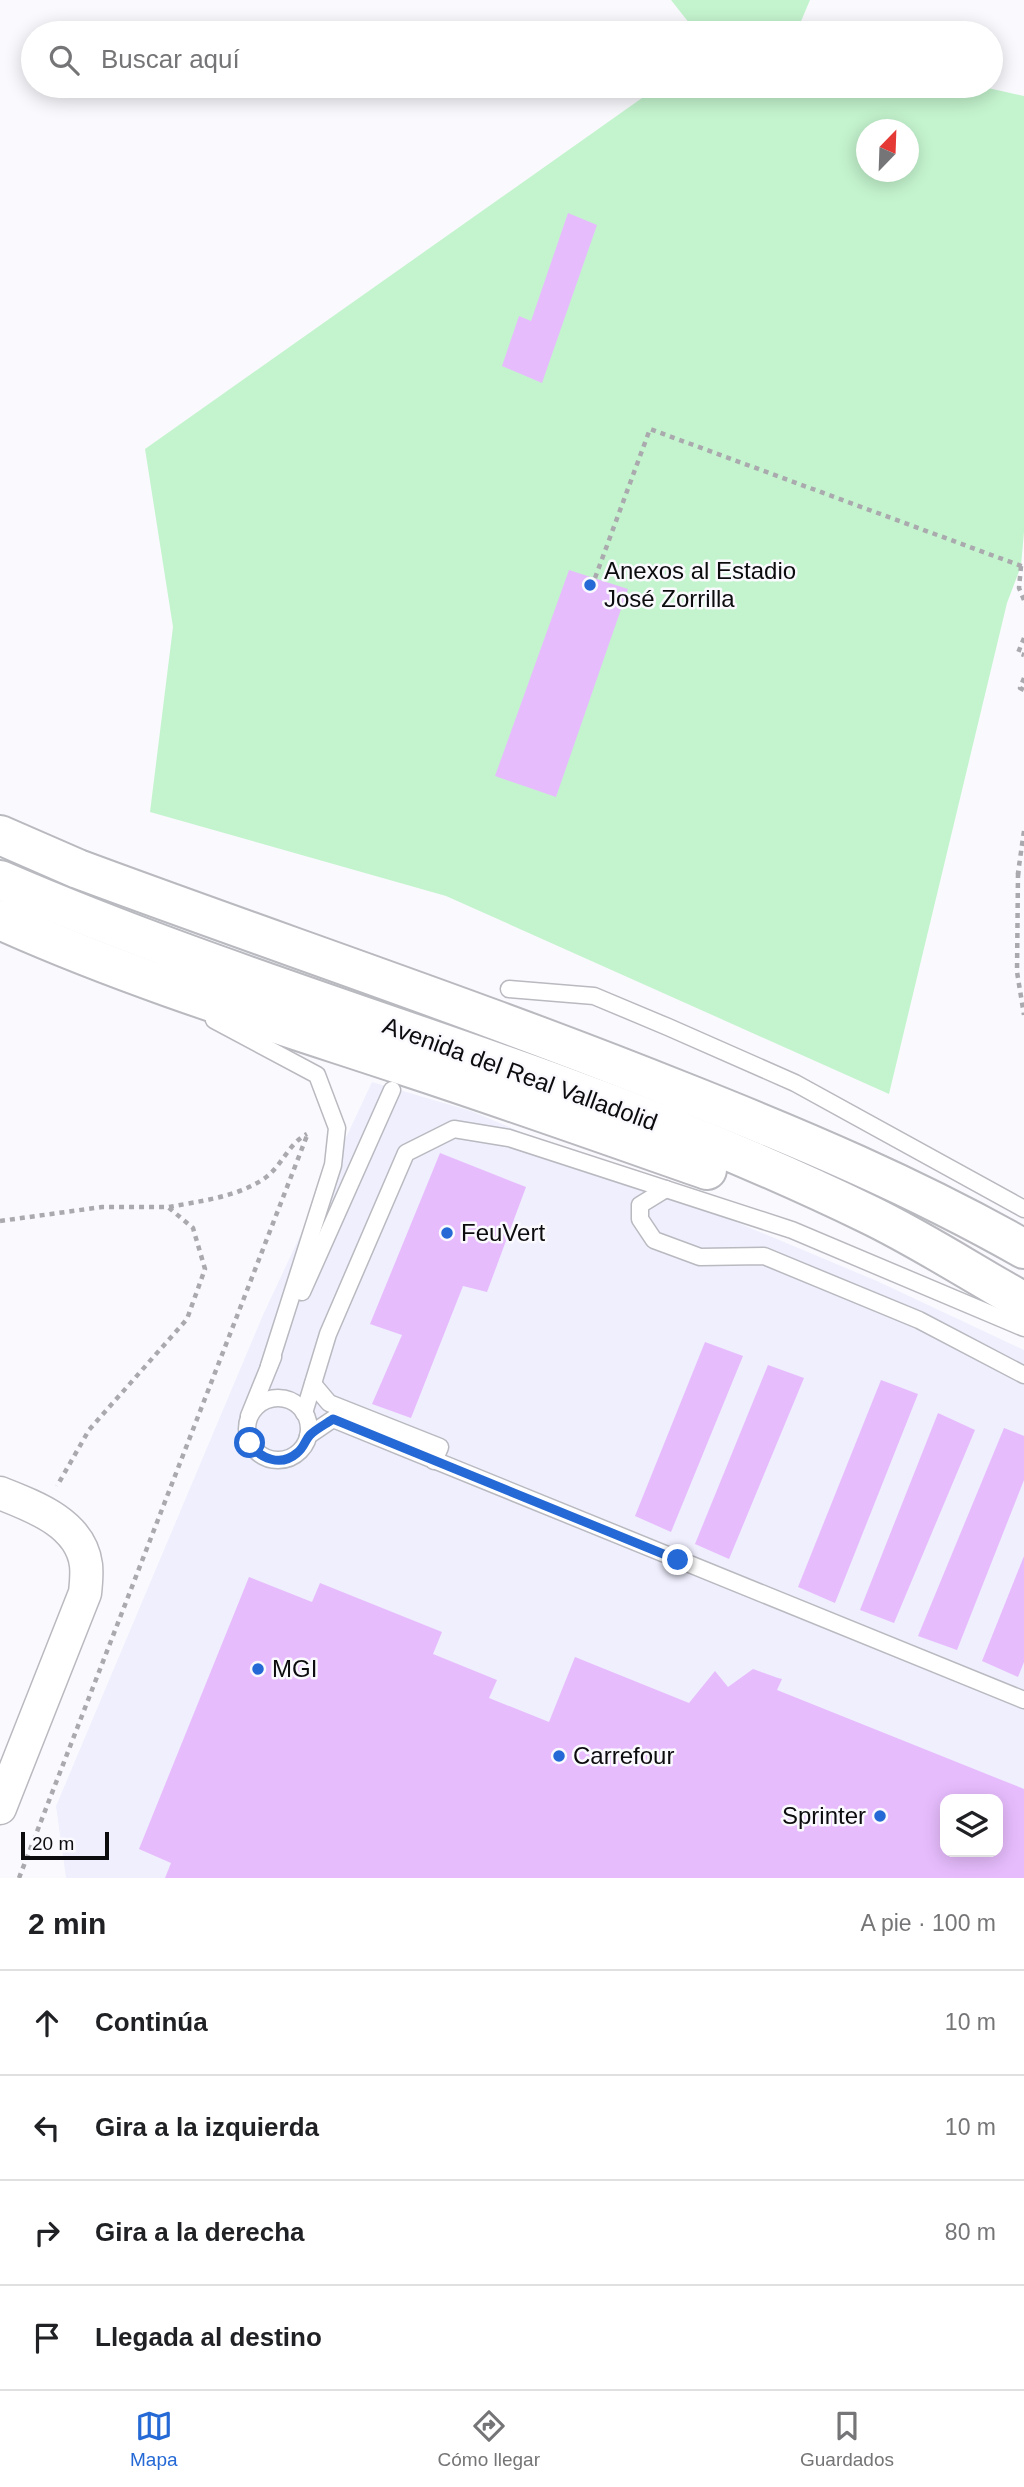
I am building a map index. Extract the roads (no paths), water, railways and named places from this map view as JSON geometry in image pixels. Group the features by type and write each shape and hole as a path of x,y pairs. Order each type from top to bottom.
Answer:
{"highway":[{"name":"Avenida del Real Valladolid","path":"0,835 78,869 575,1048 754,1120 875,1173 1024,1249"},
{"name":"Avenida del Real Valladolid","path":"0,880 243,975 562,1086 743,1157 870,1215 1024,1302"},
{"path":"0,920 54,944 253,1017 530,1107 714,1173 974,1273"}],"street":[{"path":"0,1493 43,1510 74,1535 86,1563 85,1593 0,1808"}],"lane":[{"path":"54,944 187,1005 317,1075 337,1128 333,1165 270,1366"},
{"path":"509,989 594,996 656,1022 795,1083 1024,1209"},
{"path":"392,1090 270,1366 247,1425 250,1443 258,1454 268,1459 278,1460 297,1453 308,1436 333,1419 437,1454"},
{"path":"308,1436 304,1413 328,1334 406,1153 454,1129 509,1138 792,1230 1024,1328"},
{"path":"666,1189 640,1205 640,1219 654,1240 700,1257 764,1256 919,1320 1024,1375"},
{"path":"313,1384 329,1403 437,1454 1024,1700"},
{"path":"249,1416 262,1402 280,1398 290,1400 304,1413"}],"place":[{"name":"Anexos al Estadio José Zorrilla","path":"590,585"},
{"name":"FeuVert","path":"447,1233"},
{"name":"MGI","path":"258,1669"},
{"name":"Carrefour","path":"559,1756"},
{"name":"Sprinter","path":"880,1816"}]}
